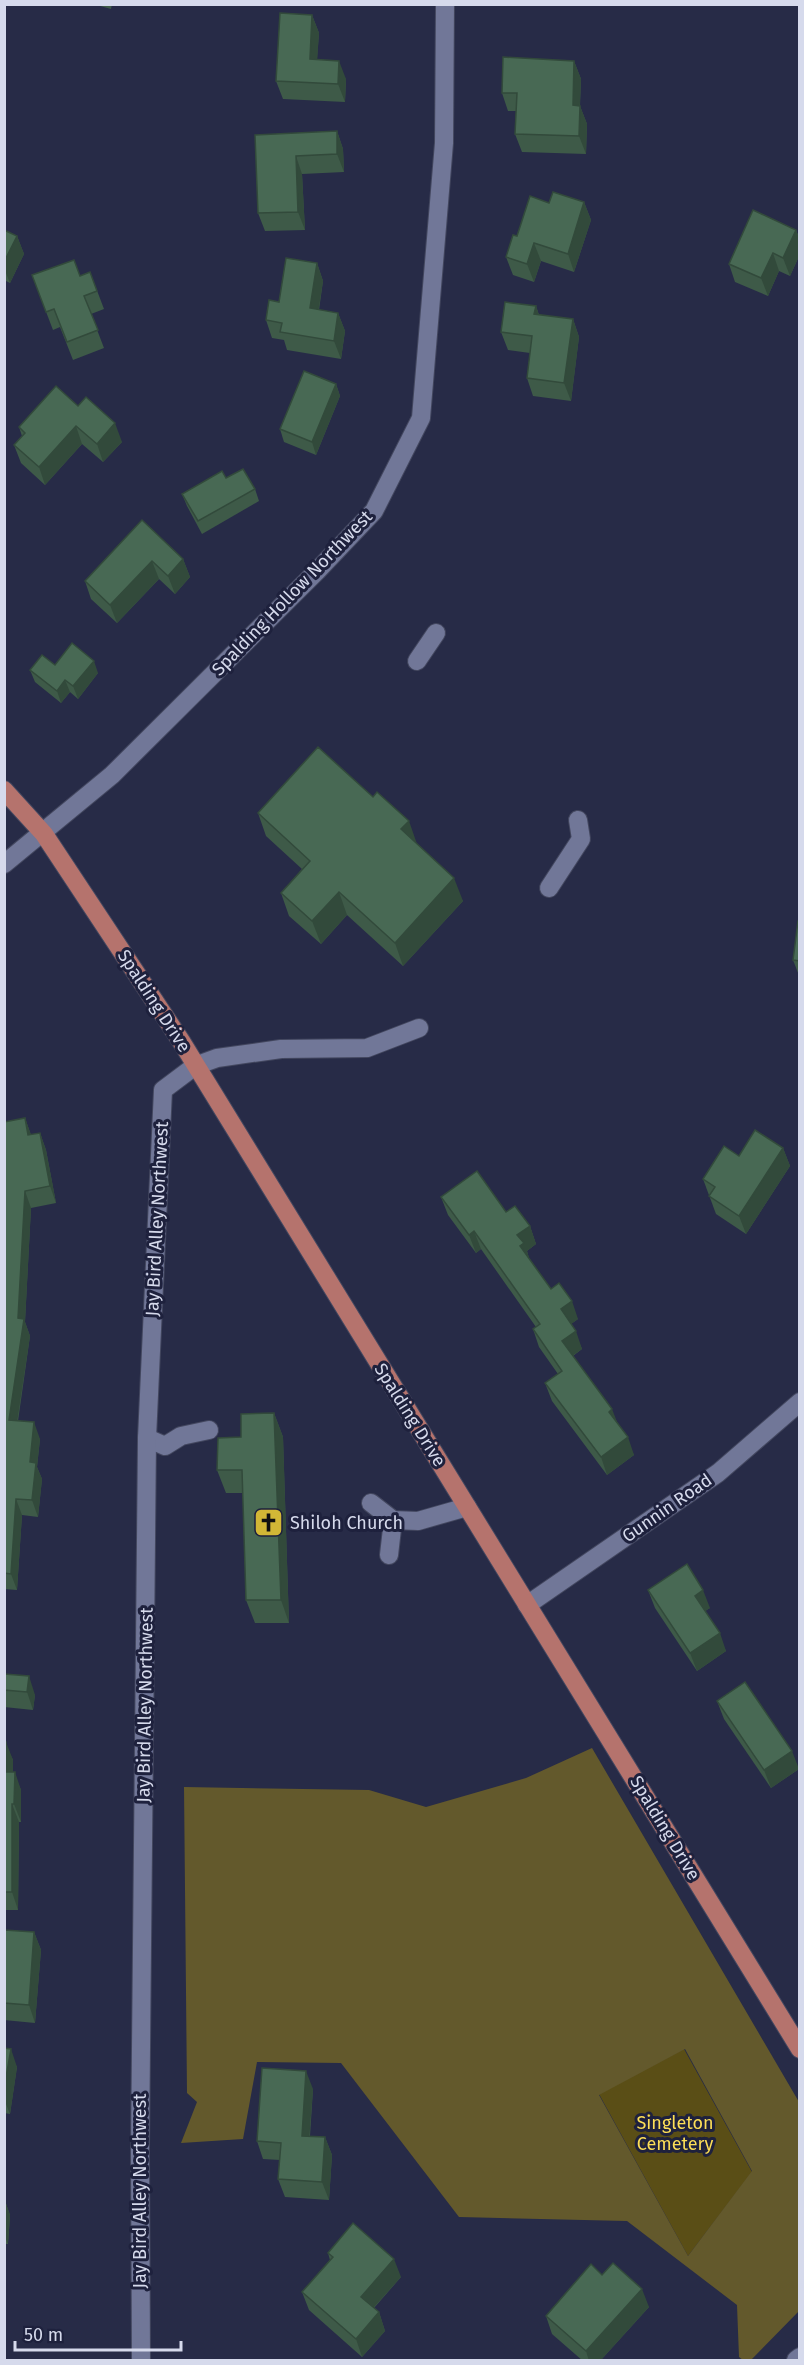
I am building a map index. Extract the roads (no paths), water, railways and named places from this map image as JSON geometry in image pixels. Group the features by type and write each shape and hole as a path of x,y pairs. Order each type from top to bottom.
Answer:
{"main road":[{"name":"Spalding Drive","path":"4,790 44,834 161,1010 800,2049"}],"street":[{"name":"Spalding Hollow Northwest","path":"4,864 44,834 129,758 317,572 374,511 421,418 444,143 445,4"},
{"path":"417,661 436,633"},
{"path":"549,888 581,840 578,820"},
{"path":"195,1066 216,1058 280,1049 367,1048 419,1028"},
{"name":"Jay Bird Alley Northwest","path":"141,2361 140,2150 147,1438 163,1090 195,1066"},
{"name":"Gunnin Road","path":"527,1605 718,1473 800,1402"},
{"path":"147,1438 165,1446 181,1436 209,1430"},
{"path":"371,1503 393,1520 418,1521 467,1507"},
{"path":"389,1556 393,1520"},
{"path":"796,2361 800,2357"}],"place":[{"name":"Shiloh Church","path":"269,1523"}],"park label":[{"name":"Singleton Cemetery","path":"675,2133"}]}
